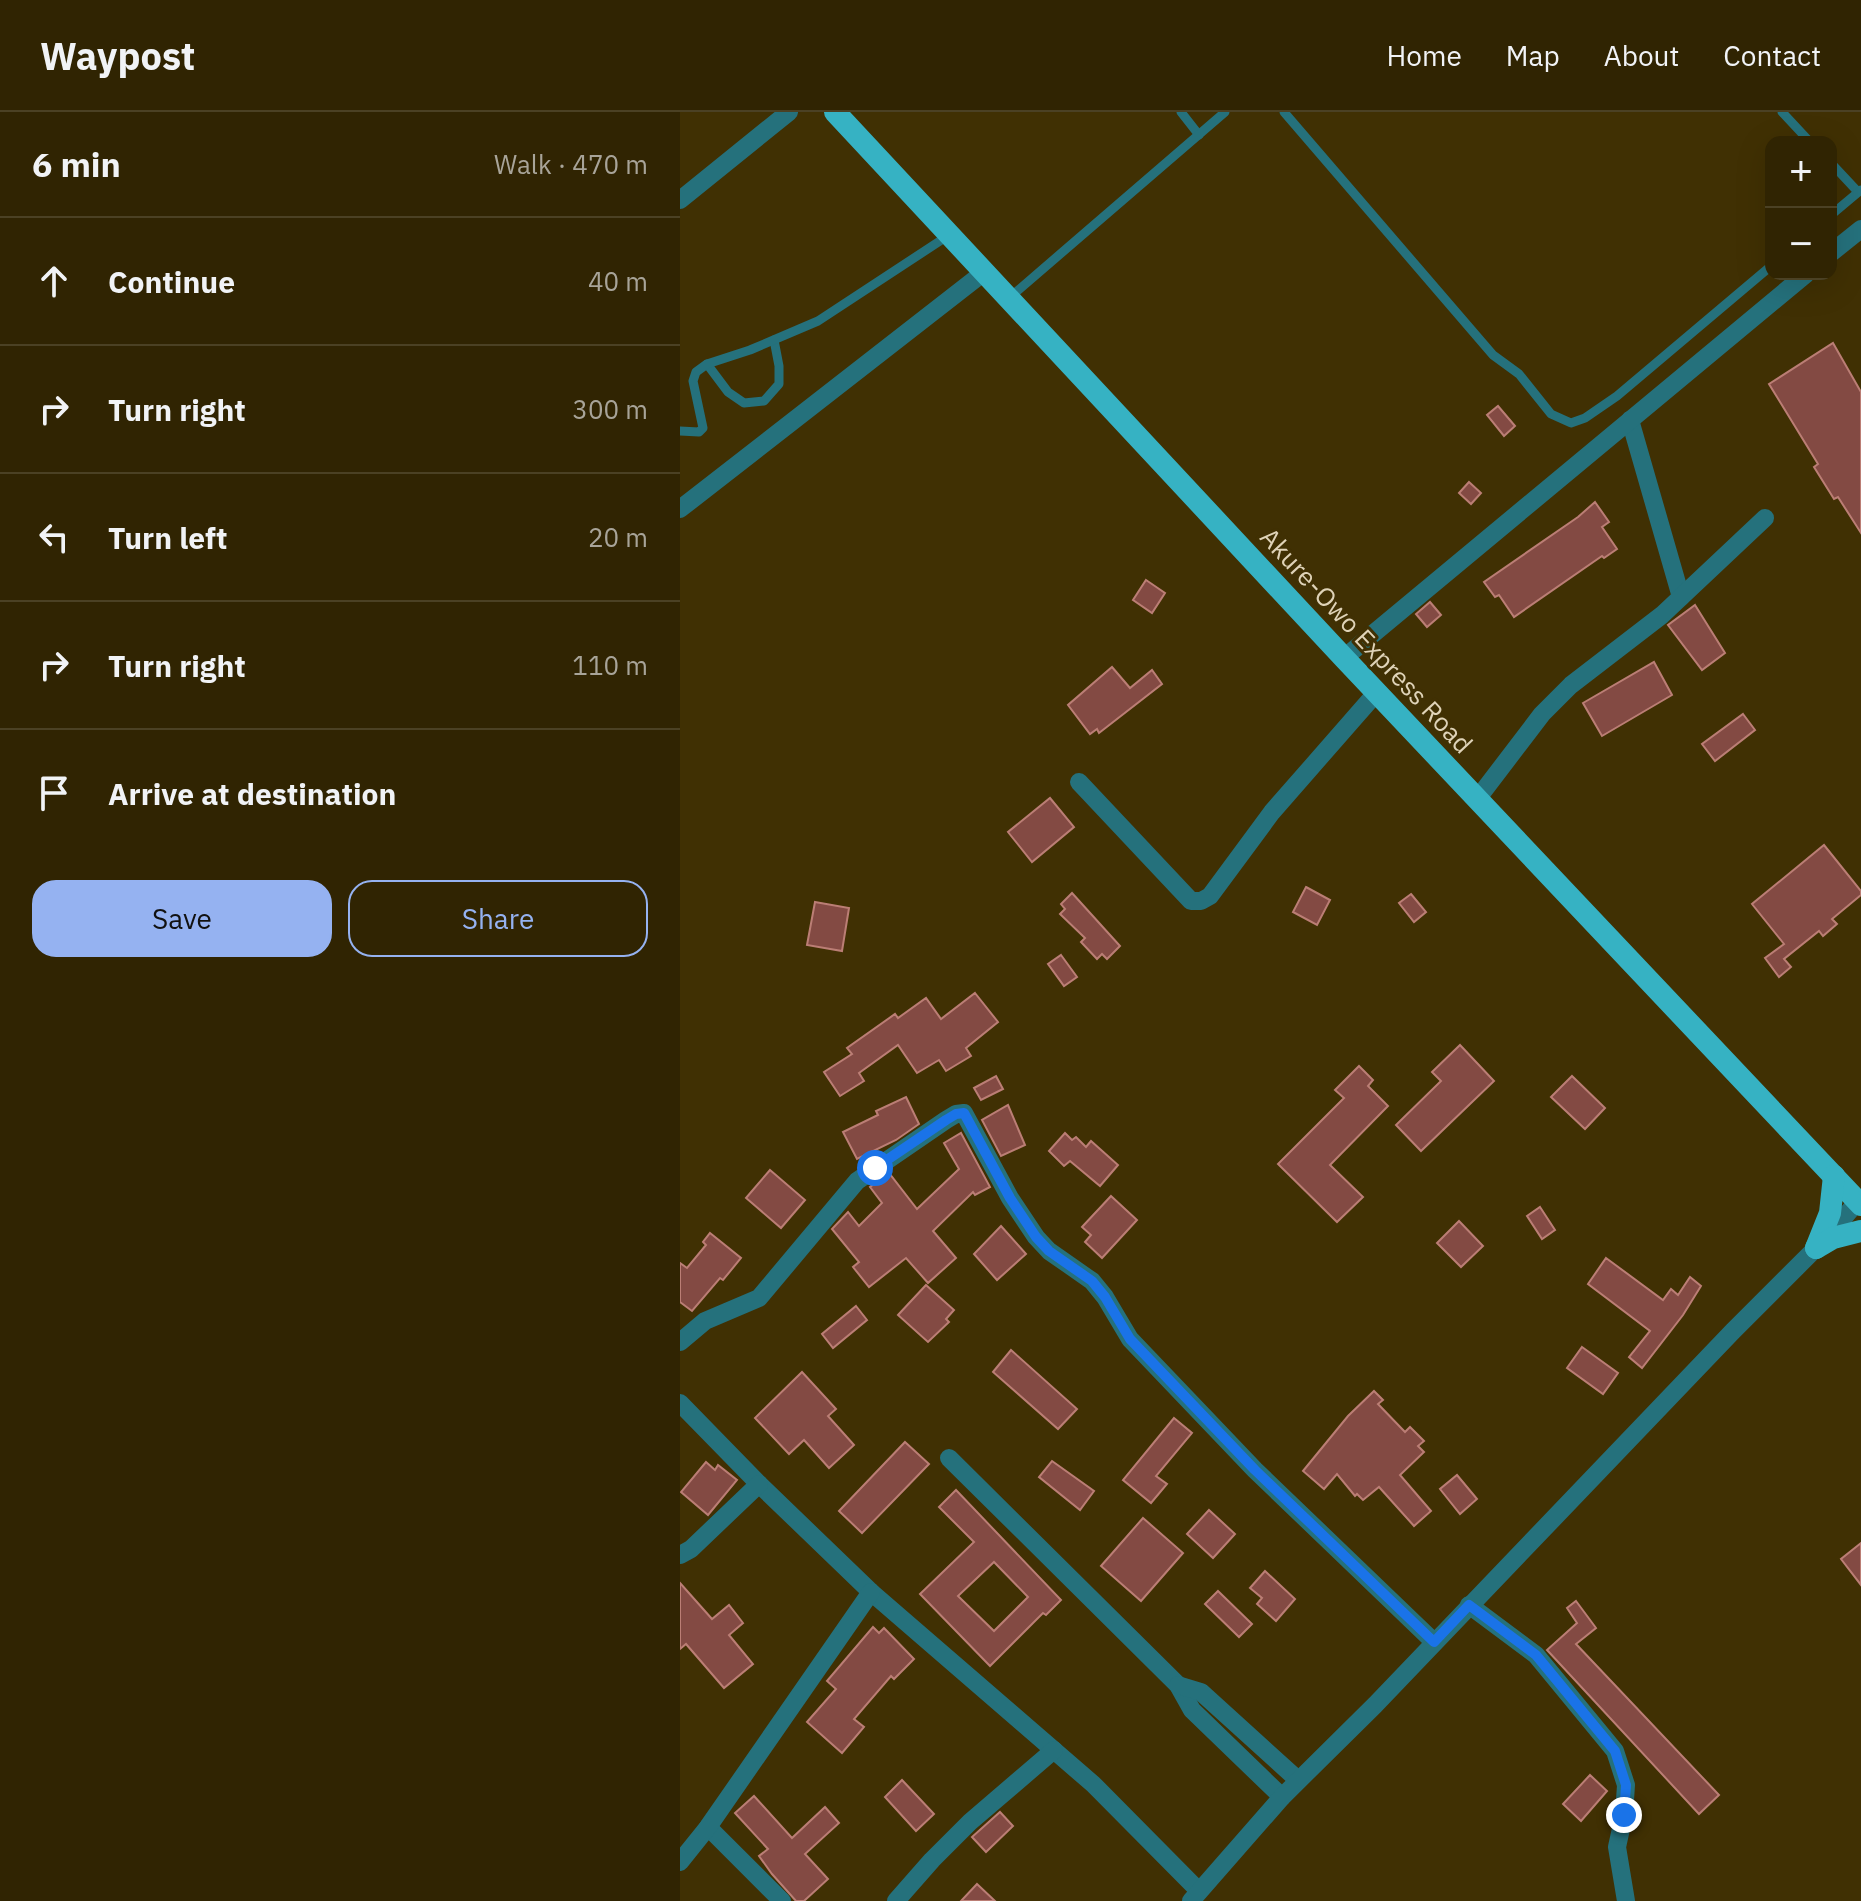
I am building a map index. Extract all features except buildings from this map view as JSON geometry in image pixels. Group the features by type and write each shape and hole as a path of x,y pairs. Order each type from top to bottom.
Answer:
{"highway":[{"name":"Akure-Owo Express Road","path":"835,112 1344,658 1859,1203"},
{"path":"1816,1248 1830,1213 1834,1176"},
{"path":"1816,1248 1833,1238 1861,1231"}],"street":[{"path":"680,200 789,112"},
{"path":"1837,248 1861,229"},
{"path":"680,509 983,273"},
{"path":"1344,658 1799,280"},
{"path":"1630,420 1681,597"},
{"path":"1478,798 1542,714 1571,685 1662,615 1765,518"},
{"path":"1079,782 1191,901 1201,901 1210,896 1272,812 1377,692"},
{"path":"680,1342 705,1321 759,1298 857,1181 946,1120 964,1113 1010,1198 1036,1237 1049,1251 1092,1281 1140,1349 1255,1470 1434,1642"},
{"path":"680,1403 871,1592 1116,1805 1195,1896 1298,1780 1859,1203"},
{"path":"949,1458 1178,1685 1192,1710 1282,1797"},
{"path":"680,1555 691,1549 759,1484"},
{"path":"680,1862 708,1827 871,1592"},
{"path":"1469,1605 1536,1655 1615,1751 1626,1785 1617,1847 1626,1901"},
{"path":"1178,1685 1201,1692 1298,1780"},
{"path":"896,1901 970,1822 1054,1750"},
{"path":"708,1827 782,1901"}],"lane":[{"path":"1181,112 1199,135"},
{"path":"1008,299 1225,112"},
{"path":"1284,112 1493,355 1519,374 1551,414 1560,420 1571,423 1585,418 1617,396 1765,271"},
{"path":"1782,112 1804,136"},
{"path":"1837,169 1860,191 1837,210"},
{"path":"680,431 699,432 703,428 693,381 696,372 707,364 818,321 949,235"},
{"path":"707,364 728,392 744,403 764,401 779,384 774,340"}],"route":[{"path":"875,1168 946,1120 964,1113 1010,1198 1036,1237 1049,1251 1092,1281 1130,1339 1255,1470 1434,1642 1469,1605 1536,1655 1615,1751 1626,1785 1624,1815"}]}
